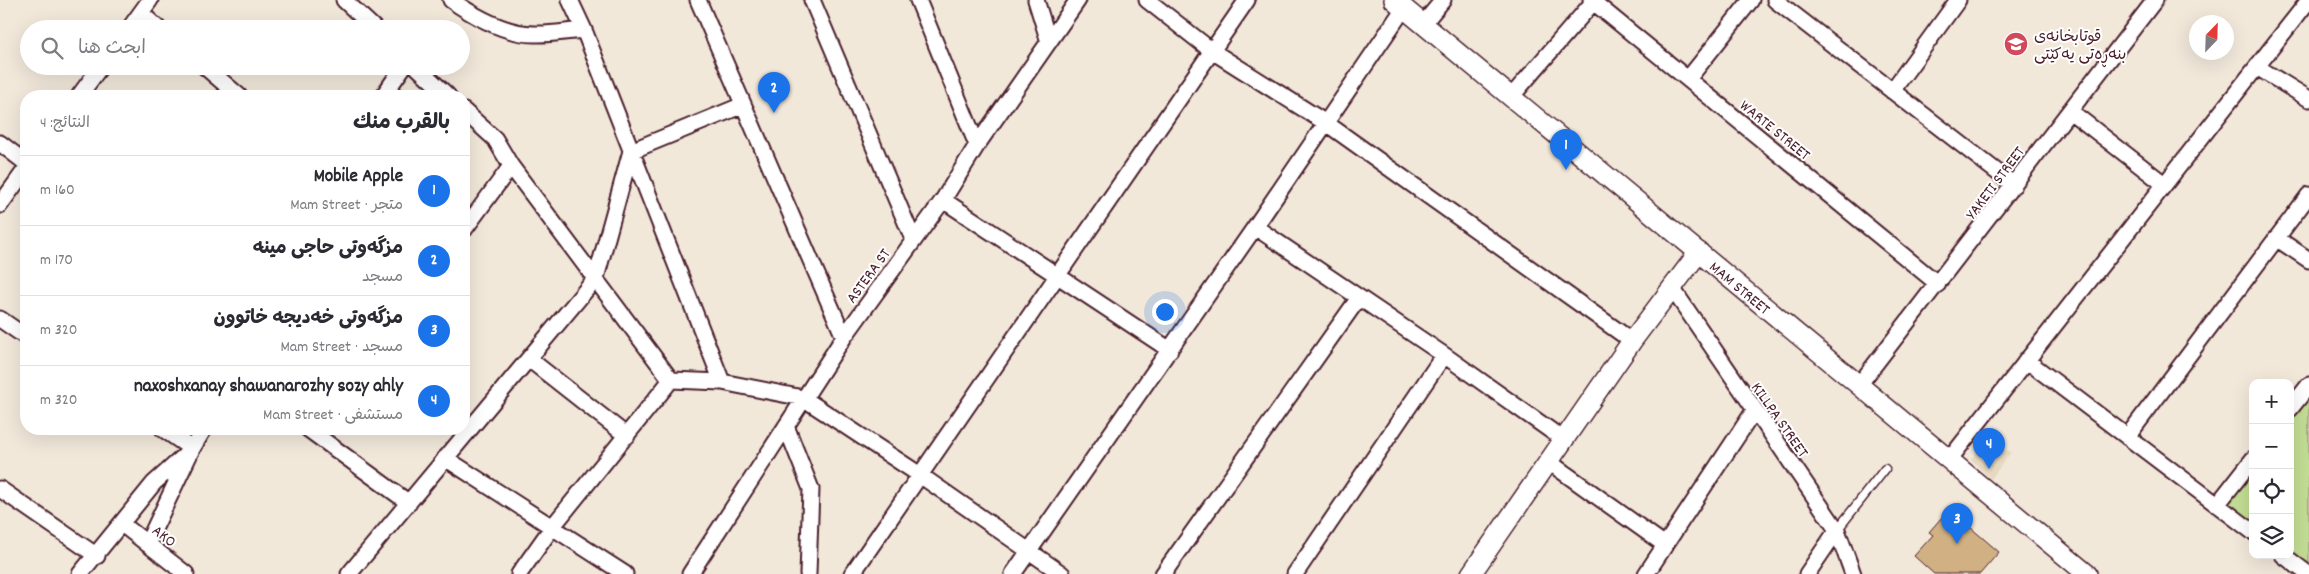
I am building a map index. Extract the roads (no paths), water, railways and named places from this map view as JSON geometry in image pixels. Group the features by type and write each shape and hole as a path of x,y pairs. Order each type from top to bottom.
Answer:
{"street":[{"path":"136,20 150,0"},
{"path":"344,0 365,20"},
{"path":"451,0 473,14 515,31 533,34 584,30"},
{"path":"570,0 584,30 722,382"},
{"path":"698,0 844,337"},
{"path":"812,0 913,239"},
{"path":"918,0 977,145"},
{"path":"1036,0 1049,42"},
{"name":"ASTERA ST","path":"690,574 844,337 913,239 944,200 977,145 1078,0"},
{"path":"1147,0 1212,50 1326,123 1632,341"},
{"path":"852,574 1247,0"},
{"path":"1423,24 1444,0"},
{"path":"1688,79 1751,0"},
{"path":"1774,0 2014,185"},
{"path":"1892,91 1958,0"},
{"name":"YAKETI STREET","path":"1859,385 2154,0"},
{"path":"1949,460 2309,0"},
{"path":"1511,97 1593,1"},
{"name":"WARTE STREET","path":"1593,1 1938,284"},
{"path":"1013,574 1255,228 1326,123 1399,4"},
{"name":"MAM STREET","path":"1399,4 2087,574"},
{"path":"141,13 149,20"},
{"path":"2257,67 2309,99"},
{"path":"84,90 95,75"},
{"path":"215,75 233,90"},
{"path":"386,90 397,75"},
{"path":"426,75 442,90"},
{"path":"631,151 743,105"},
{"path":"2070,111 2164,184"},
{"path":"470,116 495,139 511,166 671,380"},
{"path":"0,143 20,158"},
{"path":"470,428 596,278 631,151"},
{"path":"470,222 511,166"},
{"path":"0,205 20,177"},
{"path":"2127,436 2309,195"},
{"path":"944,200 1170,350"},
{"path":"1255,228 1444,355 1564,440"},
{"path":"2276,238 2309,260"},
{"path":"1470,574 1632,341 1699,252"},
{"name":"KILLPA STREET","path":"1672,288 1754,411 1837,530 1853,574"},
{"path":"1163,574 1358,299"},
{"path":"0,319 20,333"},
{"path":"1295,574 1444,355"},
{"path":"529,358 627,436"},
{"path":"2026,360 2249,529"},
{"path":"671,380 722,382 803,398 1030,550 1062,574"},
{"path":"520,574 553,526 671,380"},
{"path":"2294,404 2309,385"},
{"path":"1654,571 1666,545 1754,411"},
{"path":"786,426 811,489 808,574"},
{"path":"171,435 192,449"},
{"path":"147,544 200,435"},
{"path":"316,435 409,503"},
{"path":"349,574 464,435"},
{"path":"80,574 97,556 154,483 192,449"},
{"path":"445,458 625,574"},
{"path":"1549,462 1666,545"},
{"path":"2217,506 2249,464"},
{"path":"0,489 97,556"},
{"name":"AKO","path":"122,524 186,574"},
{"path":"1807,574 1837,530"},
{"path":"2288,559 2308,574"}],"lane":[{"path":"1837,530 1885,469"}],"place":[{"name":"قوتابخانەی بنەڕەتی یەکێتی","path":"2016,44"},
{"name":"مزگەوتی حاجی مینە","path":"774,113"},
{"name":"Mobile Apple","path":"1566,170"},
{"name":"naxoshxanay shawanarozhy sozy ahly","path":"1989,469"},
{"name":"مزگەوتی خەدیجە خاتوون","path":"1957,544"}]}
